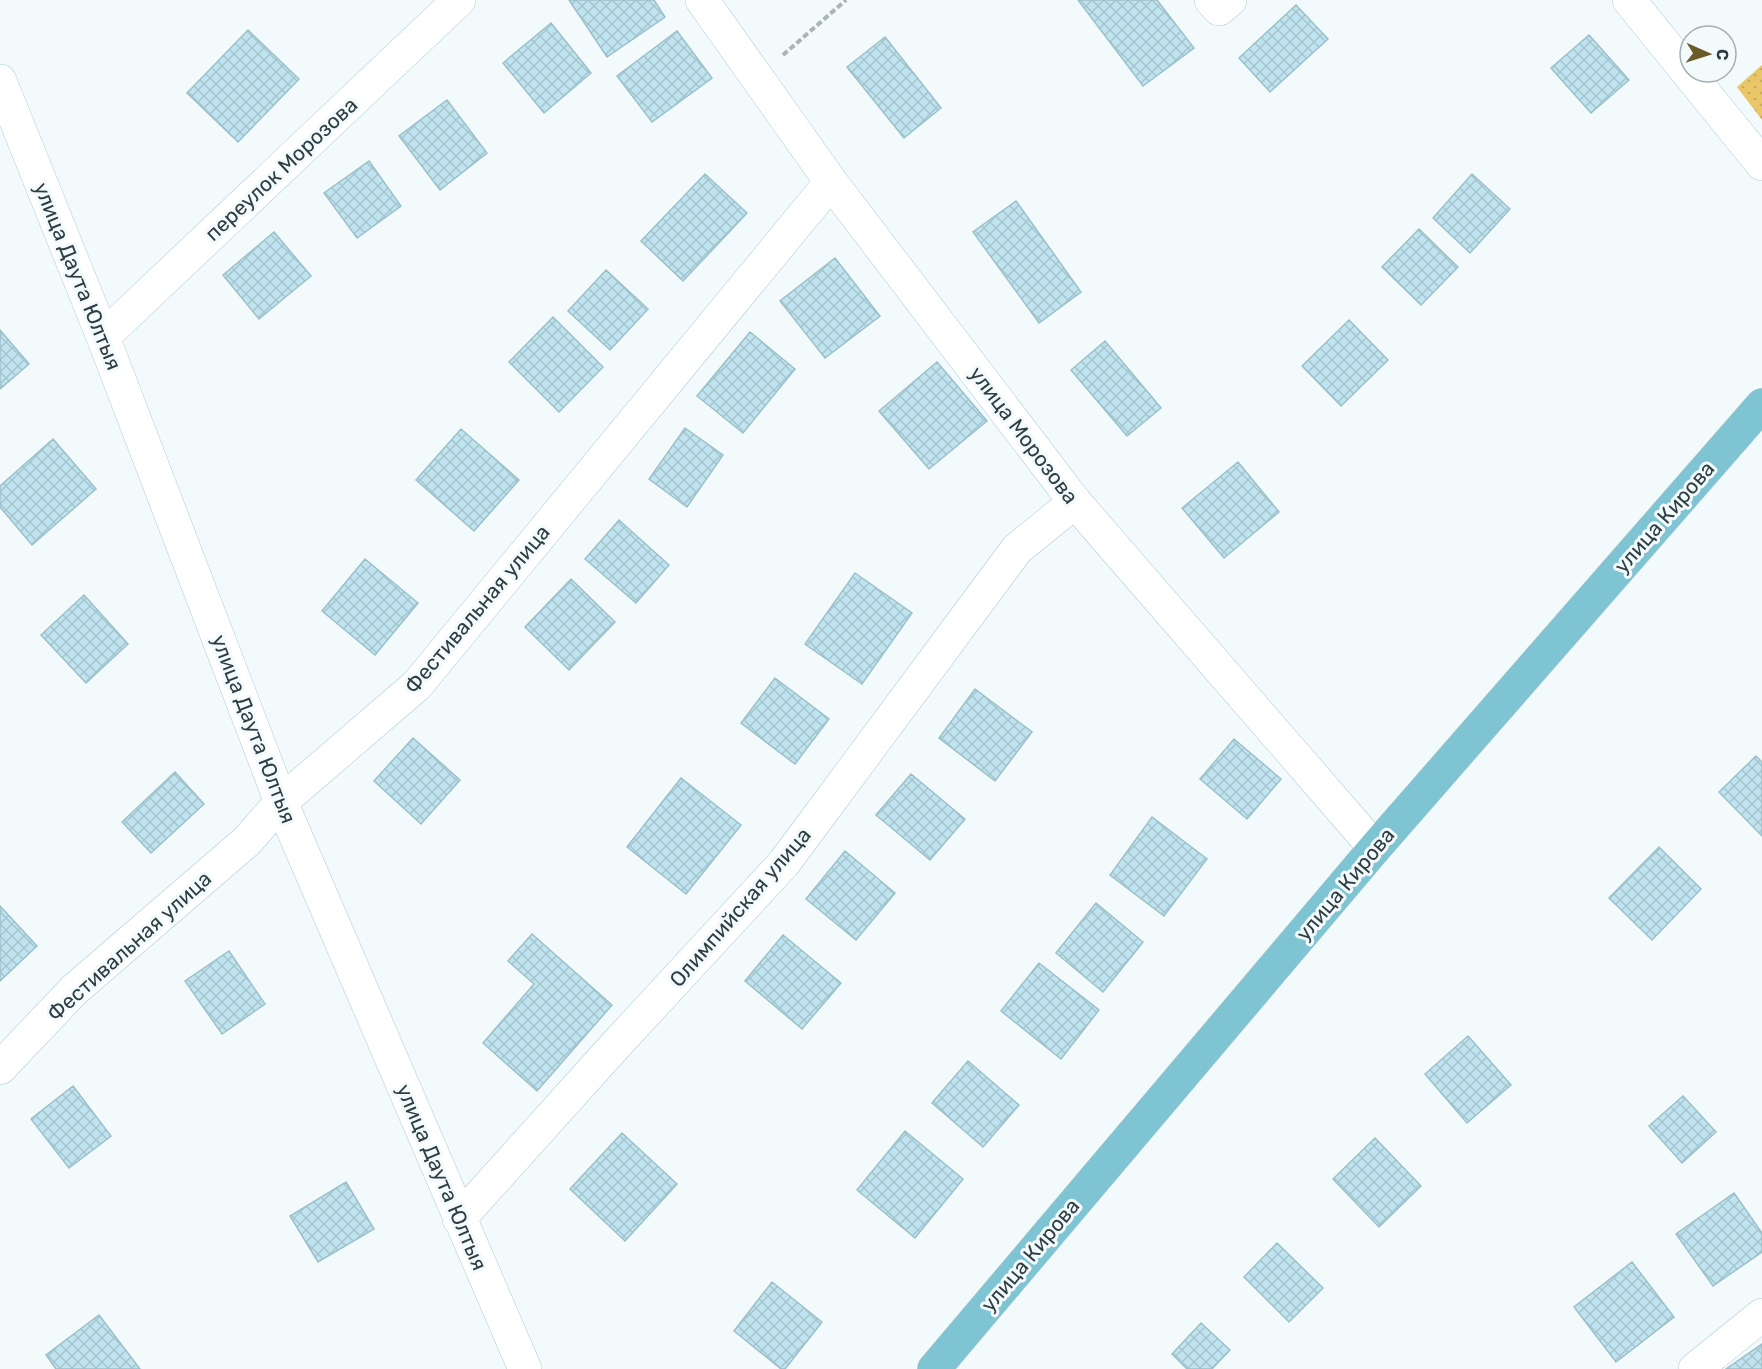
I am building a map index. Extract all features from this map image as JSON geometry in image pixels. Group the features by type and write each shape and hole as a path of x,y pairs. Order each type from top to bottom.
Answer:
{"main road":[{"name":"улица Кирова","path":"934,1369 1375,848 1762,405"}],"street":[{"name":"переулок Морозова","path":"103,337 459,0"},
{"name":"улица Морозова","path":"702,0 831,182 1075,502 1375,848"},
{"path":"1211,0 1219,9 1230,0"},
{"path":"1629,0 1762,164"},
{"name":"улица Даута Юлтыя","path":"0,81 103,337 281,802 525,1369"},
{"name":"Фестивальная улица","path":"0,1068 74,990 247,841 281,802 417,685 831,182"},
{"name":"Олимпийская улица","path":"459,1219 612,1048 784,863 1017,549 1075,502"},
{"path":"1695,1369 1762,1315"}],"path":[{"path":"756,78 846,0"}],"shaded area":[{"path":"1762,65 1762,120 1737,87"}],"building":[{"path":"569,0 654,0 665,17 607,57"},
{"path":"1078,0 1157,0 1194,48 1143,86"},
{"path":"1296,5 1328,39 1270,92 1239,58"},
{"path":"551,23 591,73 544,113 503,63"},
{"path":"248,30 299,79 238,142 187,93"},
{"path":"677,31 712,78 652,122 617,76"},
{"path":"1589,35 1629,80 1591,113 1551,68"},
{"path":"885,37 941,108 904,138 847,67"},
{"path":"447,100 487,153 440,190 399,136"},
{"path":"369,161 401,206 357,238 324,193"},
{"path":"705,174 747,213 683,281 641,241"},
{"path":"1472,174 1510,209 1470,253 1433,218"},
{"path":"1016,201 1081,292 1039,323 973,232"},
{"path":"1419,229 1458,267 1421,305 1382,267"},
{"path":"274,232 311,276 259,319 223,275"},
{"path":"835,258 880,316 825,358 780,301"},
{"path":"606,270 648,309 610,350 568,311"},
{"path":"553,317 603,367 559,412 509,362"},
{"path":"1349,320 1388,360 1341,406 1302,366"},
{"path":"0,330 29,364 0,389"},
{"path":"750,332 795,369 743,433 697,396"},
{"path":"1105,341 1161,408 1127,436 1071,370"},
{"path":"937,362 987,421 929,469 879,411"},
{"path":"685,428 723,455 687,507 649,479"},
{"path":"461,429 519,480 474,531 416,480"},
{"path":"53,439 96,489 32,545 0,507 0,486"},
{"path":"1238,462 1279,512 1224,558 1182,508"},
{"path":"619,520 669,565 636,603 585,559"},
{"path":"365,559 418,603 375,655 322,611"},
{"path":"855,573 912,613 862,684 805,644"},
{"path":"571,579 615,622 569,670 525,627"},
{"path":"84,595 128,644 86,683 41,635"},
{"path":"775,678 829,719 795,764 741,723"},
{"path":"975,689 1032,732 995,781 939,738"},
{"path":"413,738 460,780 421,824 374,781"},
{"path":"1234,739 1281,779 1247,819 1200,779"},
{"path":"1756,756 1762,762 1762,836 1719,792"},
{"path":"175,772 204,804 151,853 122,822"},
{"path":"911,774 965,819 930,860 876,815"},
{"path":"681,778 741,825 686,894 627,847"},
{"path":"1152,817 1207,859 1164,916 1110,875"},
{"path":"1659,847 1701,889 1652,940 1609,898"},
{"path":"845,851 895,893 856,940 806,899"},
{"path":"1096,903 1143,942 1103,992 1056,953"},
{"path":"0,906 37,946 0,981"},
{"path":"532,934 612,1005 537,1091 483,1043 534,984 508,961"},
{"path":"783,935 841,983 802,1029 745,981"},
{"path":"229,951 265,1004 222,1034 185,981"},
{"path":"1039,963 1099,1010 1061,1059 1001,1011"},
{"path":"1468,1036 1511,1085 1467,1123 1425,1074"},
{"path":"968,1061 1019,1105 983,1147 932,1103"},
{"path":"73,1086 111,1136 69,1168 31,1119"},
{"path":"1683,1096 1716,1132 1682,1163 1649,1126"},
{"path":"905,1131 963,1179 915,1238 857,1190"},
{"path":"622,1133 677,1184 625,1241 570,1189"},
{"path":"1375,1138 1421,1186 1379,1227 1333,1179"},
{"path":"346,1182 374,1229 318,1262 290,1216"},
{"path":"1734,1193 1762,1233 1762,1252 1713,1286 1676,1234"},
{"path":"1277,1243 1323,1288 1289,1322 1244,1277"},
{"path":"1632,1262 1674,1317 1616,1362 1574,1307"},
{"path":"772,1282 822,1322 785,1369 781,1369 734,1331"},
{"path":"99,1315 140,1369 56,1369 46,1355"},
{"path":"1201,1323 1230,1350 1212,1369 1187,1369 1172,1354"},
{"path":"1762,1344 1762,1369 1726,1369"}]}
